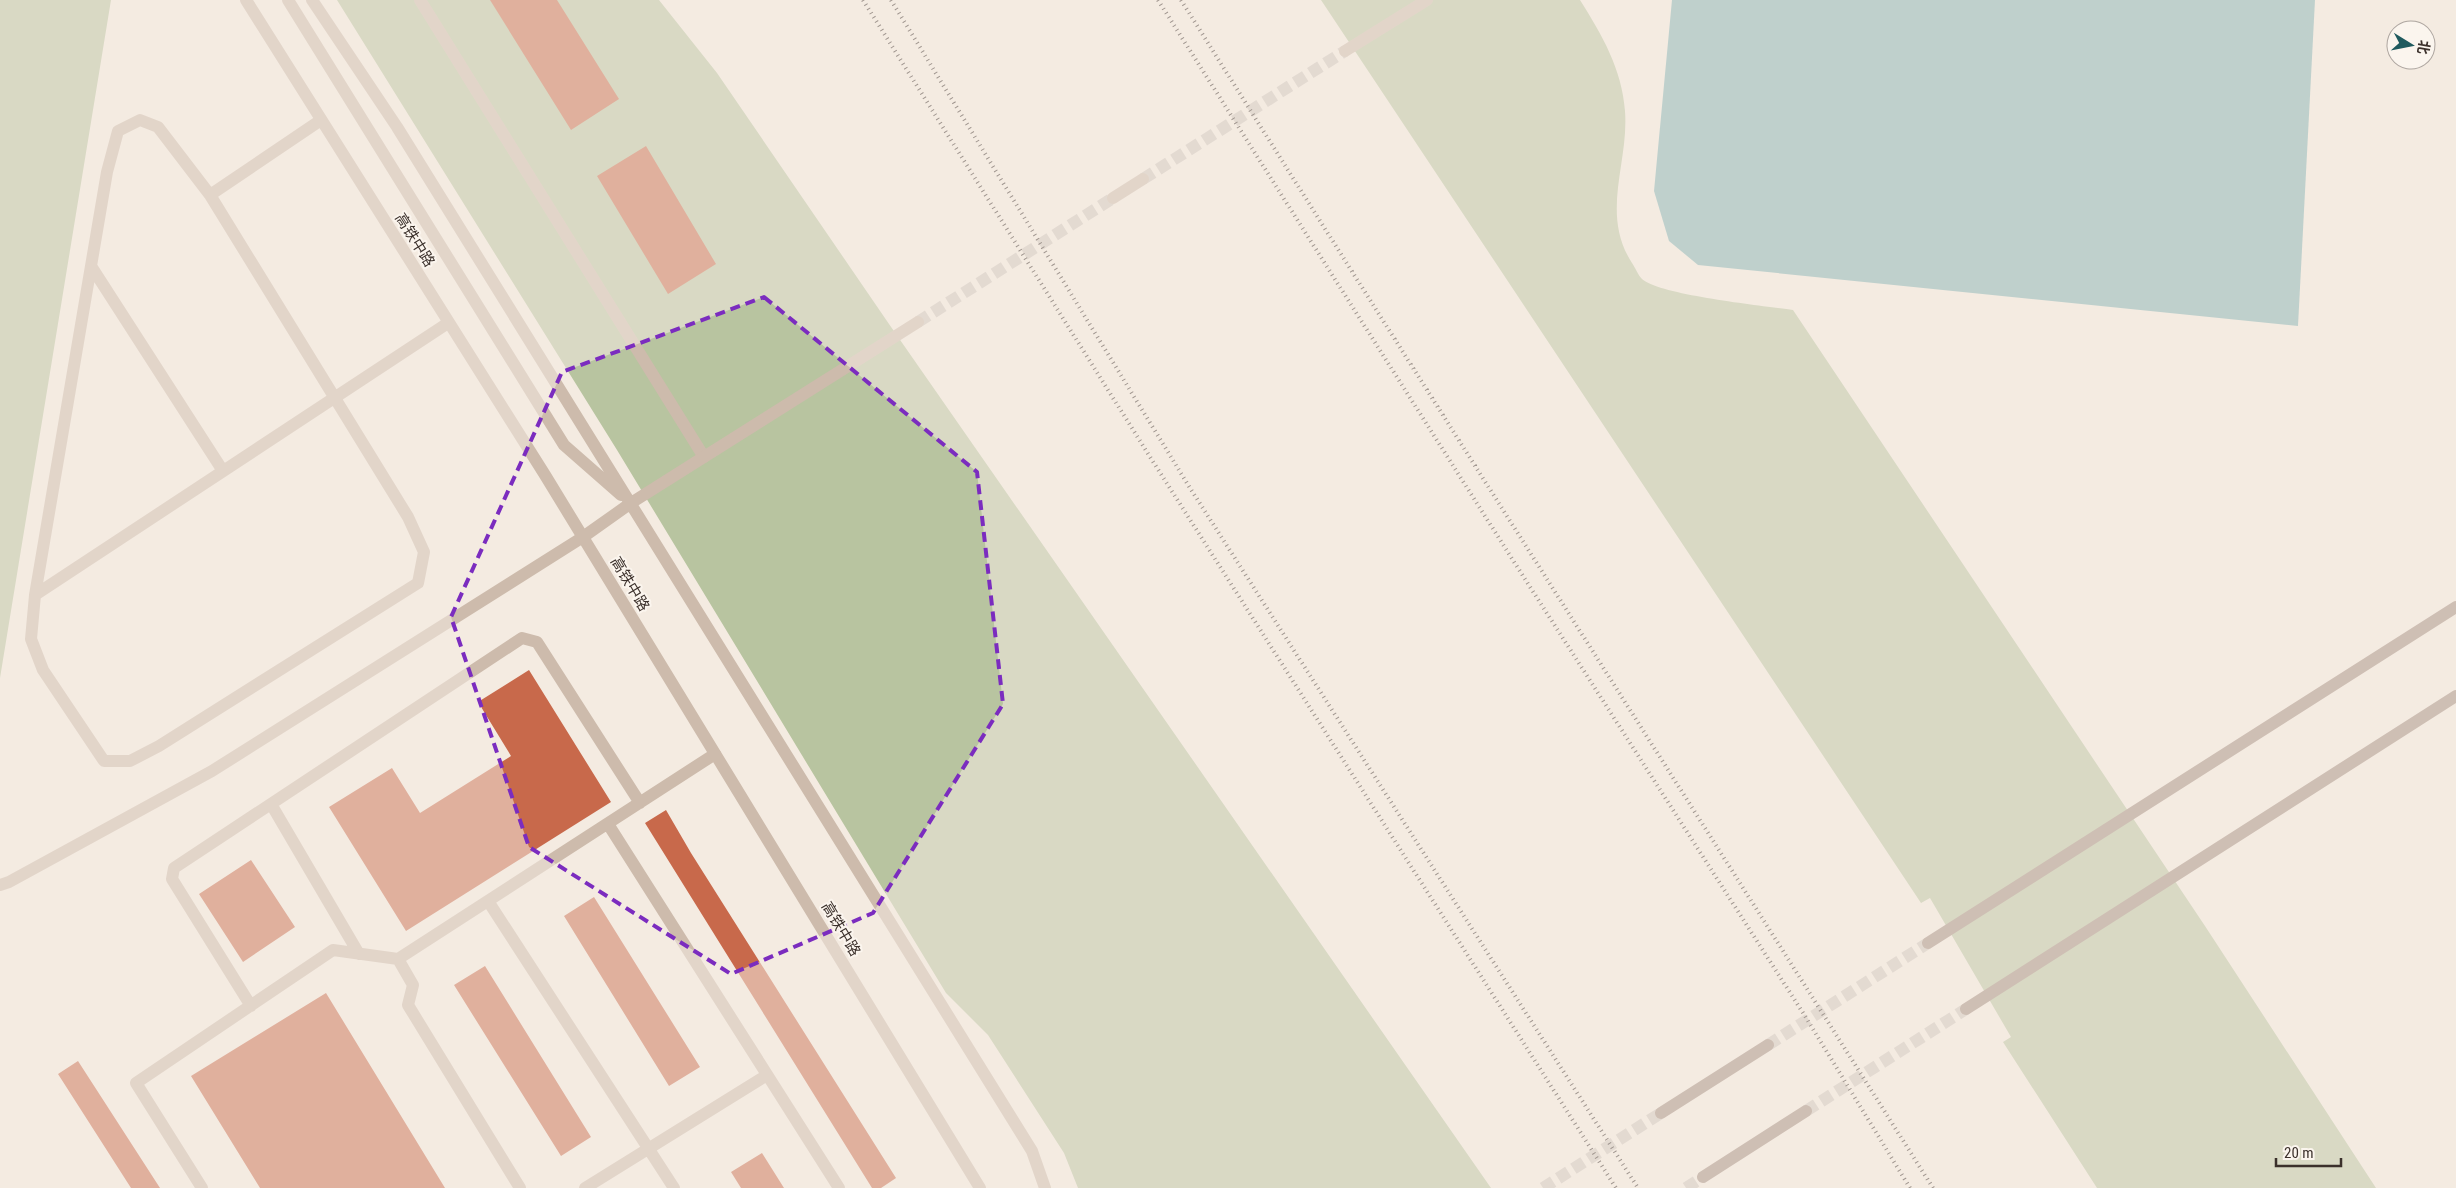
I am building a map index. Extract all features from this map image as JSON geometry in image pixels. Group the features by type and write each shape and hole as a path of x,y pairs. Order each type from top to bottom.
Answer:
{"main road":[{"path":"1928,943 2456,607"},
{"path":"1966,1009 2456,696"},
{"path":"1661,1113 1768,1045"},
{"path":"1703,1177 1806,1111"}],"street":[{"name":"高铁中路","path":"246,0 583,537 980,1188"},
{"name":"高铁中路","path":"288,0 564,446 631,503"},
{"name":"高铁中路","path":"312,0 397,127 1032,1151 1046,1188"},
{"path":"420,0 704,457"},
{"path":"1345,51 1427,0"},
{"path":"140,120 158,127 210,195 408,517 424,552 418,583 130,762 104,760 43,670 31,639 35,595 107,172 118,131 140,120"},
{"path":"210,195 321,120"},
{"path":"1113,198 1144,179"},
{"path":"91,266 223,470"},
{"path":"0,885 9,882 212,771 583,537 631,503 918,322"},
{"path":"35,595 448,323"},
{"path":"251,1006 172,880 174,868 522,638 537,642 640,803"},
{"path":"202,1188 136,1083 334,950 398,959 715,754"},
{"path":"271,804 359,954"},
{"path":"608,824 839,1188"},
{"path":"488,901 674,1188"},
{"path":"398,959 413,985 408,1005 520,1188"},
{"path":"585,1188 767,1075"}],"highlighted area":[{"path":"764,297 977,472 1003,704 873,913 731,974 529,847 451,617 562,372"}],"green space":[{"path":"0,0 111,0 0,678"},
{"path":"337,0 659,0 717,73 889,324 1491,1188 1078,1188 1064,1153 988,1035 946,993 617,450"},
{"path":"1321,0 1580,0 1610,53 1620,81 1625,111 1625,131 1618,188 1618,226 1623,244 1639,275 1652,285 1690,295 1793,310 2205,926 2376,1188 2097,1188 2003,1042 2011,1037 1930,898 1921,903"}],"water":[{"path":"1672,0 2315,0 2298,326 1698,265 1669,241 1654,191"}],"building":[{"path":"490,0 557,0 619,99 571,130"},
{"path":"646,146 716,264 668,294 597,176"},
{"path":"529,670 611,802 406,931 329,807 392,768 420,813 511,756 478,702"},
{"path":"666,810 691,853 896,1178 881,1188 872,1188 645,823"},
{"path":"251,860 295,927 243,962 199,894"},
{"path":"594,897 700,1067 669,1086 564,916"},
{"path":"485,966 591,1137 561,1156 454,985"},
{"path":"326,993 445,1188 260,1188 191,1076"},
{"path":"78,1061 160,1188 131,1188 58,1074"},
{"path":"762,1153 784,1188 741,1188 731,1172"}],"tunnel":[{"path":"1143,179 1345,51"},
{"path":"918,322 1113,198"},
{"path":"1768,1045 1928,943"},
{"path":"1806,1111 1966,1009"},
{"path":"1543,1188 1661,1113"},
{"path":"1686,1188 1703,1177"}],"railway":[{"path":"863,0 1152,460 1616,1188"},
{"path":"891,0 1190,488 1638,1188"},
{"path":"1158,0 1516,565 1805,1016 1910,1188"},
{"path":"1181,0 1933,1188"}]}
